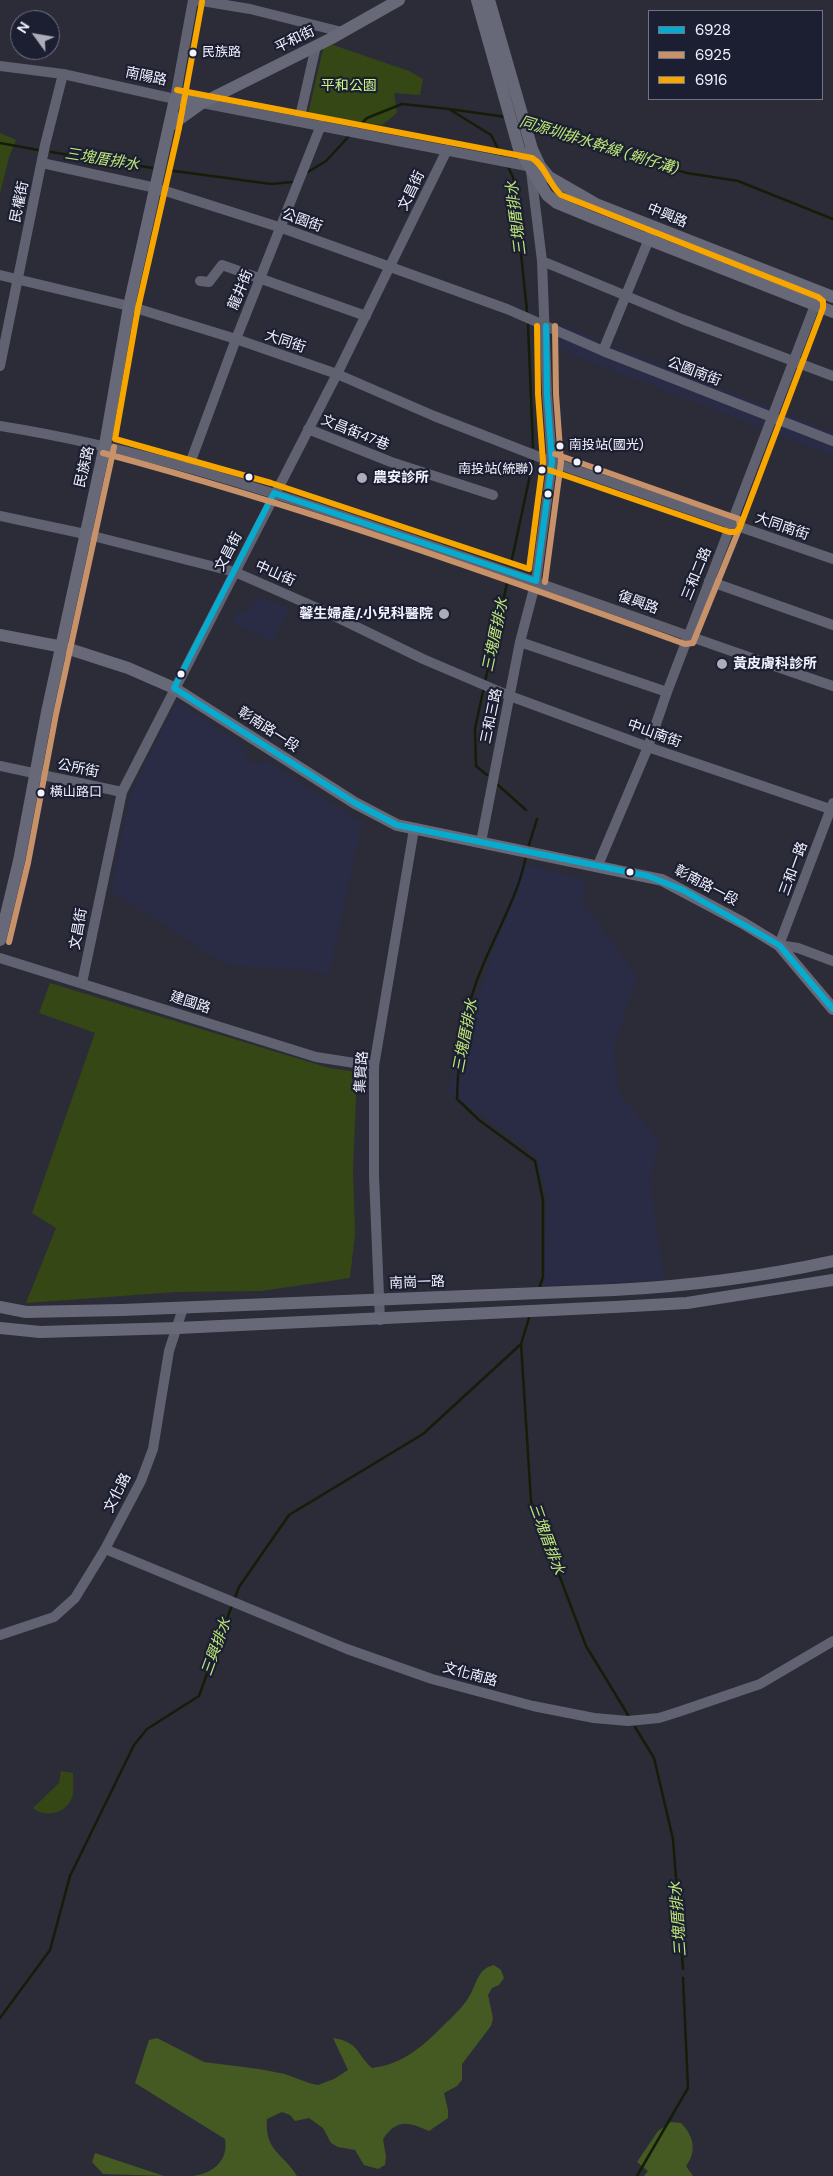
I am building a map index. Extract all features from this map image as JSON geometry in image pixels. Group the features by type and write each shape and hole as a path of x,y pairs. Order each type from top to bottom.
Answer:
{"main road":[{"name":"平和街","path":"170,126 202,103 316,46 398,0"},
{"name":"中興路","path":"477,0 517,119 540,166 549,177 596,204 833,297"},
{"name":"中興路","path":"489,0 517,119 520,149 547,195 557,203 590,217 833,312"},
{"name":"南陽路","path":"176,99 202,103"},
{"name":"民族路","path":"0,940 19,861 47,712 105,445 129,306 176,99"},
{"path":"590,217 596,204"},
{"name":"彰南路一段","path":"0,635 62,648 128,668 174,688 355,803 396,825 598,865 662,880 721,911 779,945 833,1009"},
{"name":"南崗一路","path":"0,1307 26,1312 182,1308 679,1286 752,1277 833,1261"},
{"path":"0,1328 40,1332 178,1328 380,1320 687,1303 833,1280"}],"street":[{"path":"195,0 250,9 342,32"},
{"name":"民族路","path":"176,99 195,0"},
{"path":"299,121 316,46"},
{"name":"南陽路","path":"0,66 63,74 176,99"},
{"name":"民權街","path":"0,366 42,163 63,74"},
{"name":"南陽路","path":"202,103 447,150"},
{"name":"龍井街","path":"189,466 236,339 282,228 321,126"},
{"name":"三和三路","path":"481,842 520,642 536,580 552,462 547,394 546,326 542,261 530,166 532,149"},
{"path":"447,150 530,166 549,177"},
{"name":"文昌街","path":"82,983 122,792 274,493 337,374 447,150"},
{"name":"公園街","path":"42,163 156,188 282,228 507,309 546,326"},
{"path":"603,351 650,239 653,226"},
{"path":"542,261 625,296 833,376"},
{"path":"200,281 209,282 222,265 366,316"},
{"name":"大同街","path":"0,275 129,306 236,339 337,374 434,416 552,462"},
{"name":"三和二路","path":"598,865 648,747 688,636 820,292"},
{"name":"公園南街","path":"546,326 603,351 833,441"},
{"name":"復興路","path":"0,426 105,445 189,466 536,580 688,636 833,686"},
{"name":"文昌街47巷","path":"308,429 391,462 493,495"},
{"name":"大同南街","path":"552,462 833,560"},
{"name":"中山街","path":"0,516 85,534 235,572 324,611 423,660 472,679"},
{"path":"709,581 833,624"},
{"path":"520,642 667,692"},
{"name":"中山南街","path":"472,679 510,696 648,747 832,807"},
{"name":"公所街","path":"0,766 122,792"},
{"name":"三和一路","path":"779,945 832,807"},
{"name":"集賢路","path":"380,1320 374,1176 374,1066 414,829"},
{"path":"779,945 798,948 833,961"},
{"name":"建國路","path":"0,958 316,1057 374,1066"},
{"name":"文化路","path":"0,1635 54,1617 75,1598 105,1549 141,1481 153,1449 169,1351 178,1328 182,1308"},
{"name":"文化南路","path":"105,1549 347,1649 423,1676 533,1706 594,1718 628,1721 668,1715 760,1684 833,1641"}],"shaded area":[{"path":"554,322 833,432 833,456 557,349"},
{"path":"258,596 290,608 273,641 232,623 238,610 248,613"},
{"path":"177,701 246,748 246,758 256,765 267,761 362,823 329,975 313,971 226,965 111,891 131,792"},
{"path":"521,863 586,880 583,902 637,977 613,1050 620,1094 660,1142 650,1180 664,1280 541,1286 548,1196 533,1152 448,1092"}],"green space":[{"name":"平和公園","path":"324,45 333,45 409,71 423,79 420,95 394,93 397,113 382,125 308,114"},
{"path":"0,133 16,140 9,157 0,194"},
{"path":"50,983 329,1068 357,1072 353,1169 355,1234 350,1278 261,1291 176,1292 26,1303 56,1228 32,1213 95,1033 39,1013"},
{"path":"61,1771 73,1773 71,1800 57,1812 44,1813 33,1808 59,1783"},
{"path":"494,1965 501,1970 504,1978 499,1985 492,1988 488,1995 493,2018 491,2026 462,2064 462,2080 457,2086 444,2093 448,2118 429,2131 409,2124 398,2125 393,2128 383,2139 386,2157 385,2165 378,2169 364,2165 355,2150 338,2147 331,2143 323,2128 309,2118 295,2121 290,2115 282,2112 267,2119 267,2130 272,2145 297,2176 192,2176 199,2175 218,2165 222,2160 226,2147 225,2139 135,2083 149,2040 157,2038 204,2062 285,2074 318,2085 334,2079 348,2070 333,2038 349,2043 357,2049 372,2068 393,2063 420,2047 436,2033 464,2004 480,1974 488,1967"},
{"path":"671,2122 681,2123 689,2133 693,2150 686,2166 693,2176 644,2176 648,2171 637,2162 658,2131"},
{"path":"95,2153 164,2176 103,2174 92,2162"}],"waterway":[{"name":"三塊厝排水","path":"355,130 367,118 402,104 449,109 491,135 503,158"},
{"name":"同源圳排水幹線 (蜊仔溝)","path":"449,109 506,117"},
{"name":"同源圳排水幹線 (蜊仔溝)","path":"528,121 612,152 687,173 738,181 833,219"},
{"name":"三塊厝排水","path":"308,172 326,161 351,134"},
{"name":"三塊厝排水","path":"0,143 38,150"},
{"name":"三塊厝排水","path":"51,152 153,168"},
{"name":"三塊厝排水","path":"507,165 513,177 527,311"},
{"name":"三塊厝排水","path":"167,170 271,184 292,182"},
{"name":"三塊厝排水","path":"528,325 533,447"},
{"name":"三塊厝排水","path":"511,564 533,461"},
{"name":"三塊厝排水","path":"485,682 508,579"},
{"name":"三塊厝排水","path":"484,687 475,729 476,766 487,775"},
{"name":"三塊厝排水","path":"498,785 526,810"},
{"name":"三塊厝排水","path":"528,848 537,819"},
{"name":"三塊厝排水","path":"526,856 518,886 481,970 470,1001 463,1033 457,1099 479,1120 535,1161 543,1200 543,1277 540,1286"},
{"name":"三塊厝排水","path":"529,1318 521,1344 531,1501 586,1646 628,1715"},
{"name":"三興排水","path":"234,1600 239,1587 289,1515 423,1434 521,1344"},
{"name":"三興排水","path":"0,2018 50,1950 70,1876 134,1745 147,1729 199,1696 232,1605"},
{"name":"三塊厝排水","path":"635,1727 654,1758 673,1839 683,1969"},
{"name":"三塊厝排水","path":"637,2176 688,2088 683,1978"}],"transit line":[{"name":"6916","path":"202,2 179,128 138,308 115,439 271,483 529,569 543,462 538,394 537,326"},
{"name":"6916","path":"177,90 532,158 540,165 561,195 818,297 823,301 823,308 740,527 736,532 729,532 549,470"},
{"name":"6928","path":"536,581 552,462 547,394 546,326"},
{"name":"6925","path":"545,582 561,462 556,394 555,326"},
{"name":"6925","path":"9,942 28,863 56,714 114,447"},
{"name":"6925","path":"103,453 324,518 541,592 685,644 693,643 740,527 739,519 555,454"},
{"name":"6928","path":"274,493 536,581"},
{"name":"6928","path":"174,688 274,493"},
{"name":"6928","path":"174,688 355,803 397,825 648,876 683,890 779,945 833,1009"}],"place":[{"name":"民族路","path":"193,53"},
{"name":"南投站(國光)","path":"560,446"},
{"name":"南投站(統聯)","path":"542,470"},
{"name":"農安診所","path":"362,478"},
{"name":"馨生婦產/.小兒科醫院","path":"444,614"},
{"name":"黃皮膚科診所","path":"722,664"},
{"name":"橫山路口","path":"41,793"}]}
